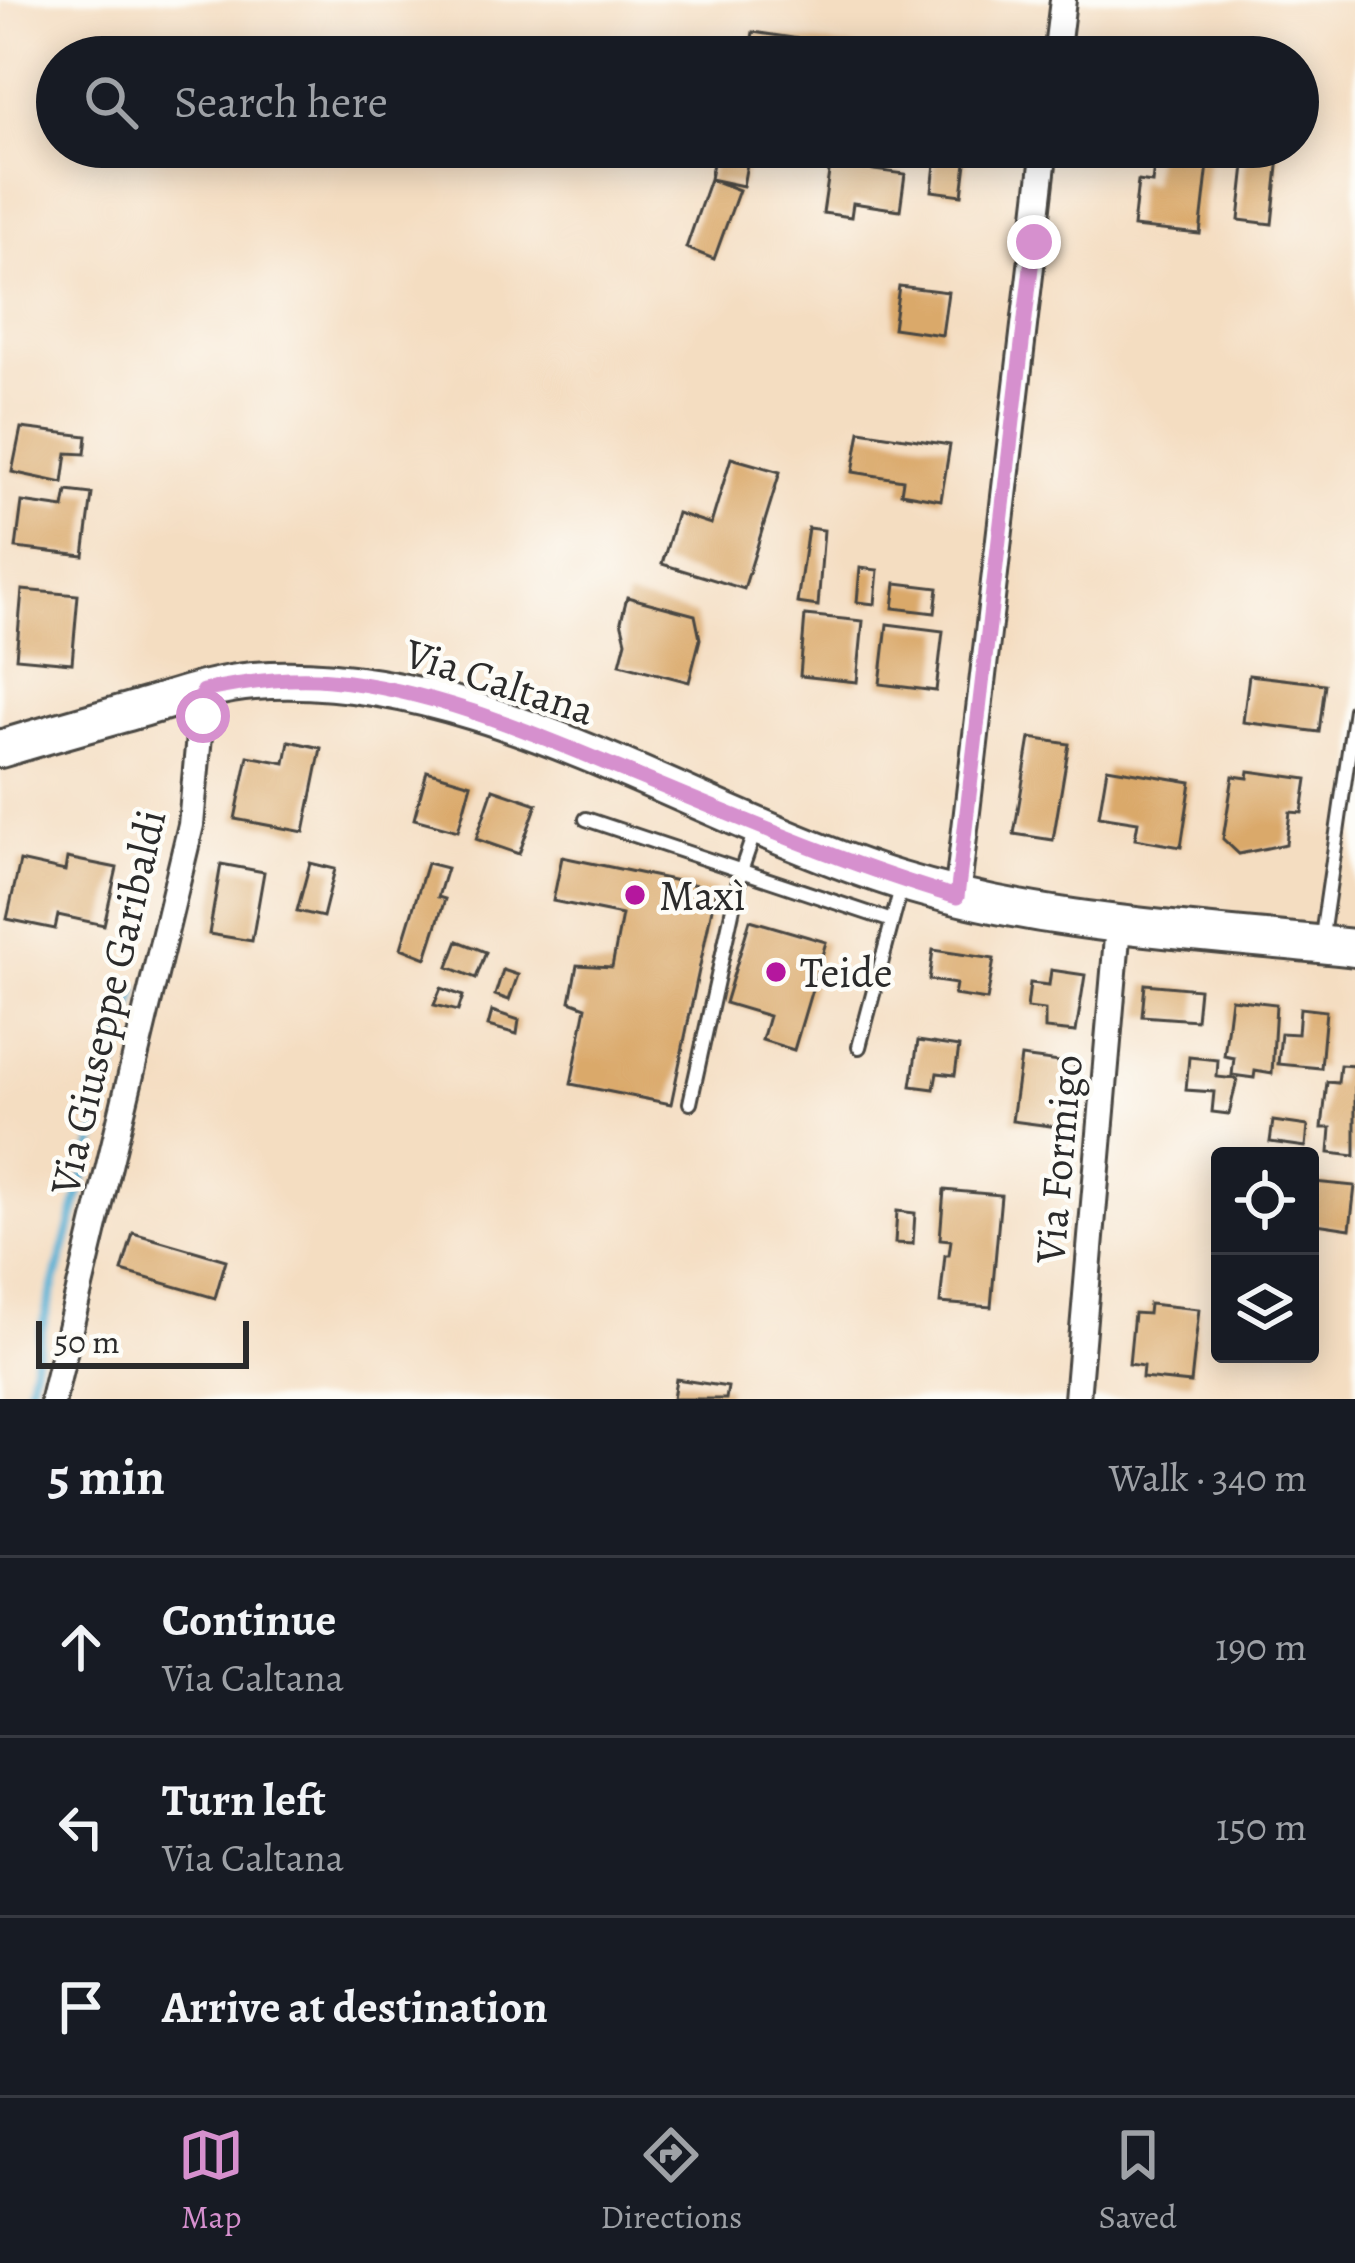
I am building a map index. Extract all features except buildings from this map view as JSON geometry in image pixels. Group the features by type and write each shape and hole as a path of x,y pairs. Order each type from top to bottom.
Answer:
{"main road":[{"name":"Via Caltana","path":"0,749 203,691 247,682 326,680 411,695 546,739 757,825 957,897 1118,926 1338,946"}],"street":[{"path":"1059,36 1063,0"},
{"path":"957,897 1043,168"},
{"name":"Via Giuseppe Garibaldi","path":"53,1399 191,825 203,691"},
{"name":"Via Formigo","path":"1077,1399 1118,926"}],"lane":[{"path":"1338,946 1355,709"},
{"path":"586,819 892,921"},
{"path":"690,1103 742,871 757,825"},
{"path":"859,1047 903,881"}],"waterway":[{"path":"27,1399 43,1324 136,989"}],"place":[{"name":"Maxì","path":"635,895"},
{"name":"Teide","path":"776,972"}],"route":[{"path":"203,716 203,691 247,682 326,680 411,695 546,739 868,870 957,897 1034,242"}]}
